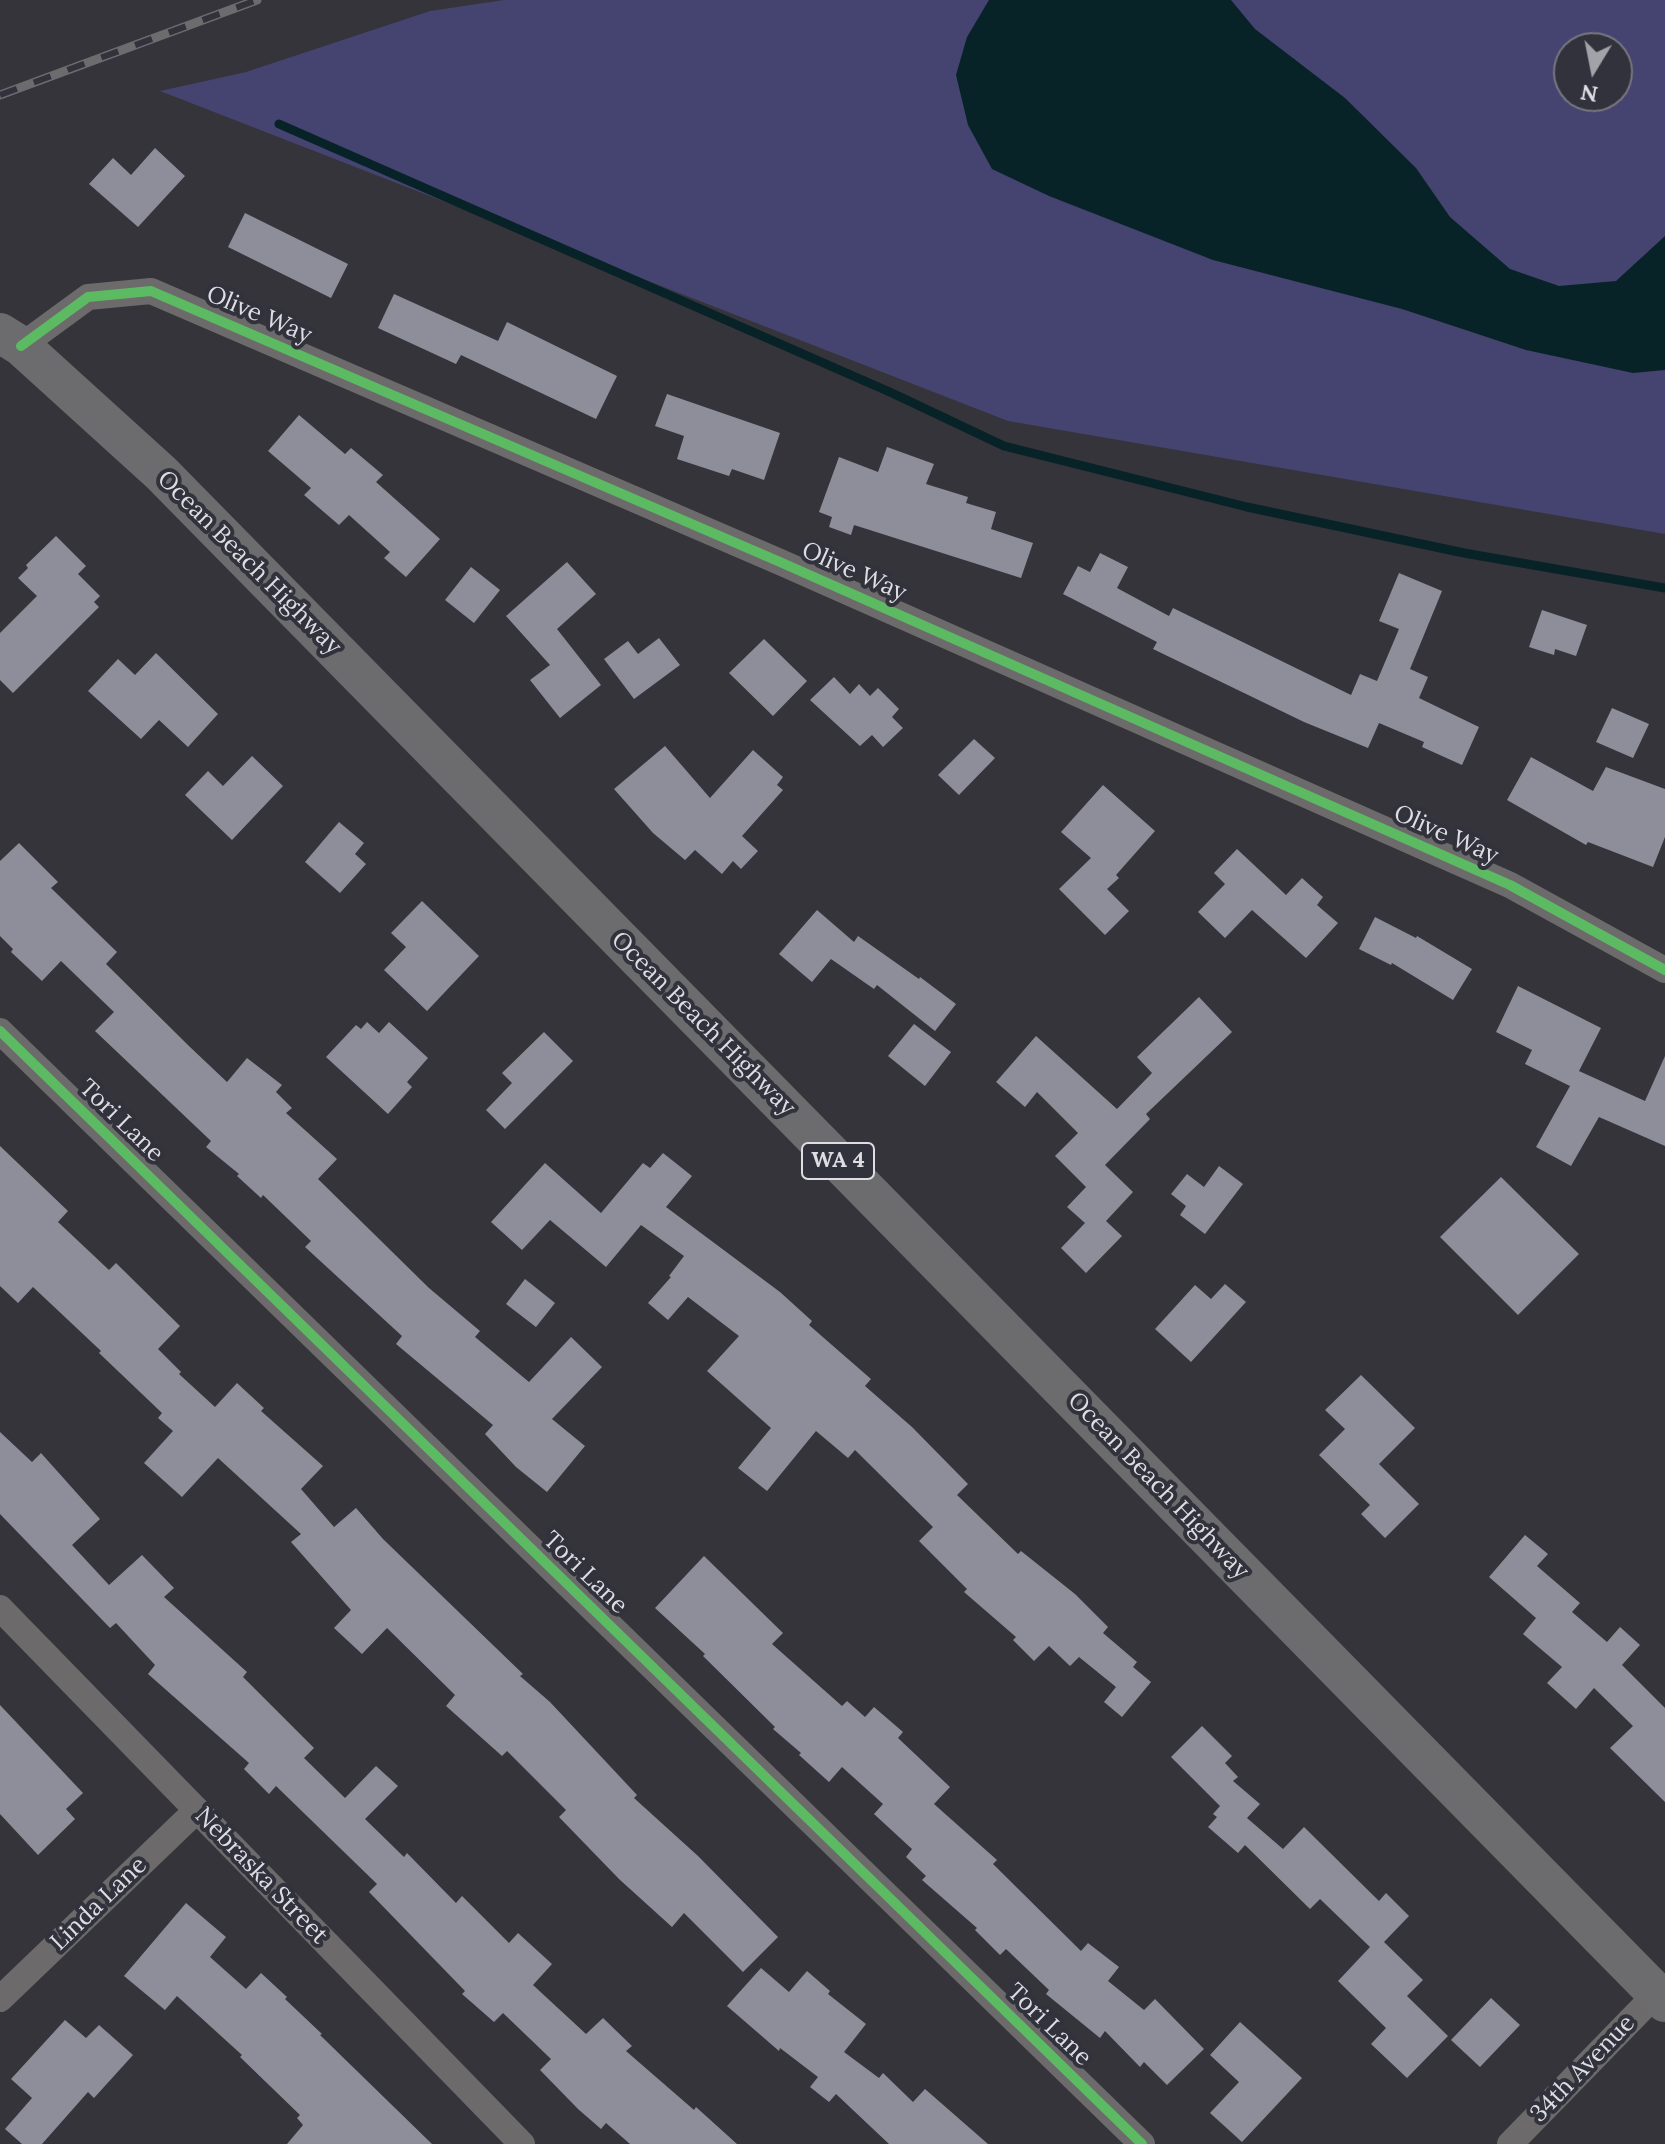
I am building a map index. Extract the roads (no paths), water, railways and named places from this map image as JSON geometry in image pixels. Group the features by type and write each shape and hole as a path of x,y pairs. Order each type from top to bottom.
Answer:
{"main road":[{"name":"Ocean Beach Highway","path":"10,340 161,473 1661,1998"}],"street":[{"name":"Olive Way","path":"10,340 88,297 151,291 765,555 1510,885 1665,970"},
{"name":"Tori Lane","path":"0,1031 1142,2144"},
{"name":"Nebraska Street","path":"0,1608 522,2144"},
{"name":"Linda Lane","path":"0,1999 197,1810"},
{"name":"34th Avenue","path":"1510,2144 1661,1998"}],"water":[{"path":"989,0 1231,0 1255,29 1345,98 1416,168 1450,217 1510,269 1559,286 1616,281 1665,236 1665,370 1633,373 1526,350 1402,309 1213,260 1049,196 992,169 968,125 956,75 967,37"}],"waterway":[{"path":"279,124 892,393 1004,446 1247,507 1464,553 1665,588"}],"railway":[{"path":"0,95 257,0"}]}
